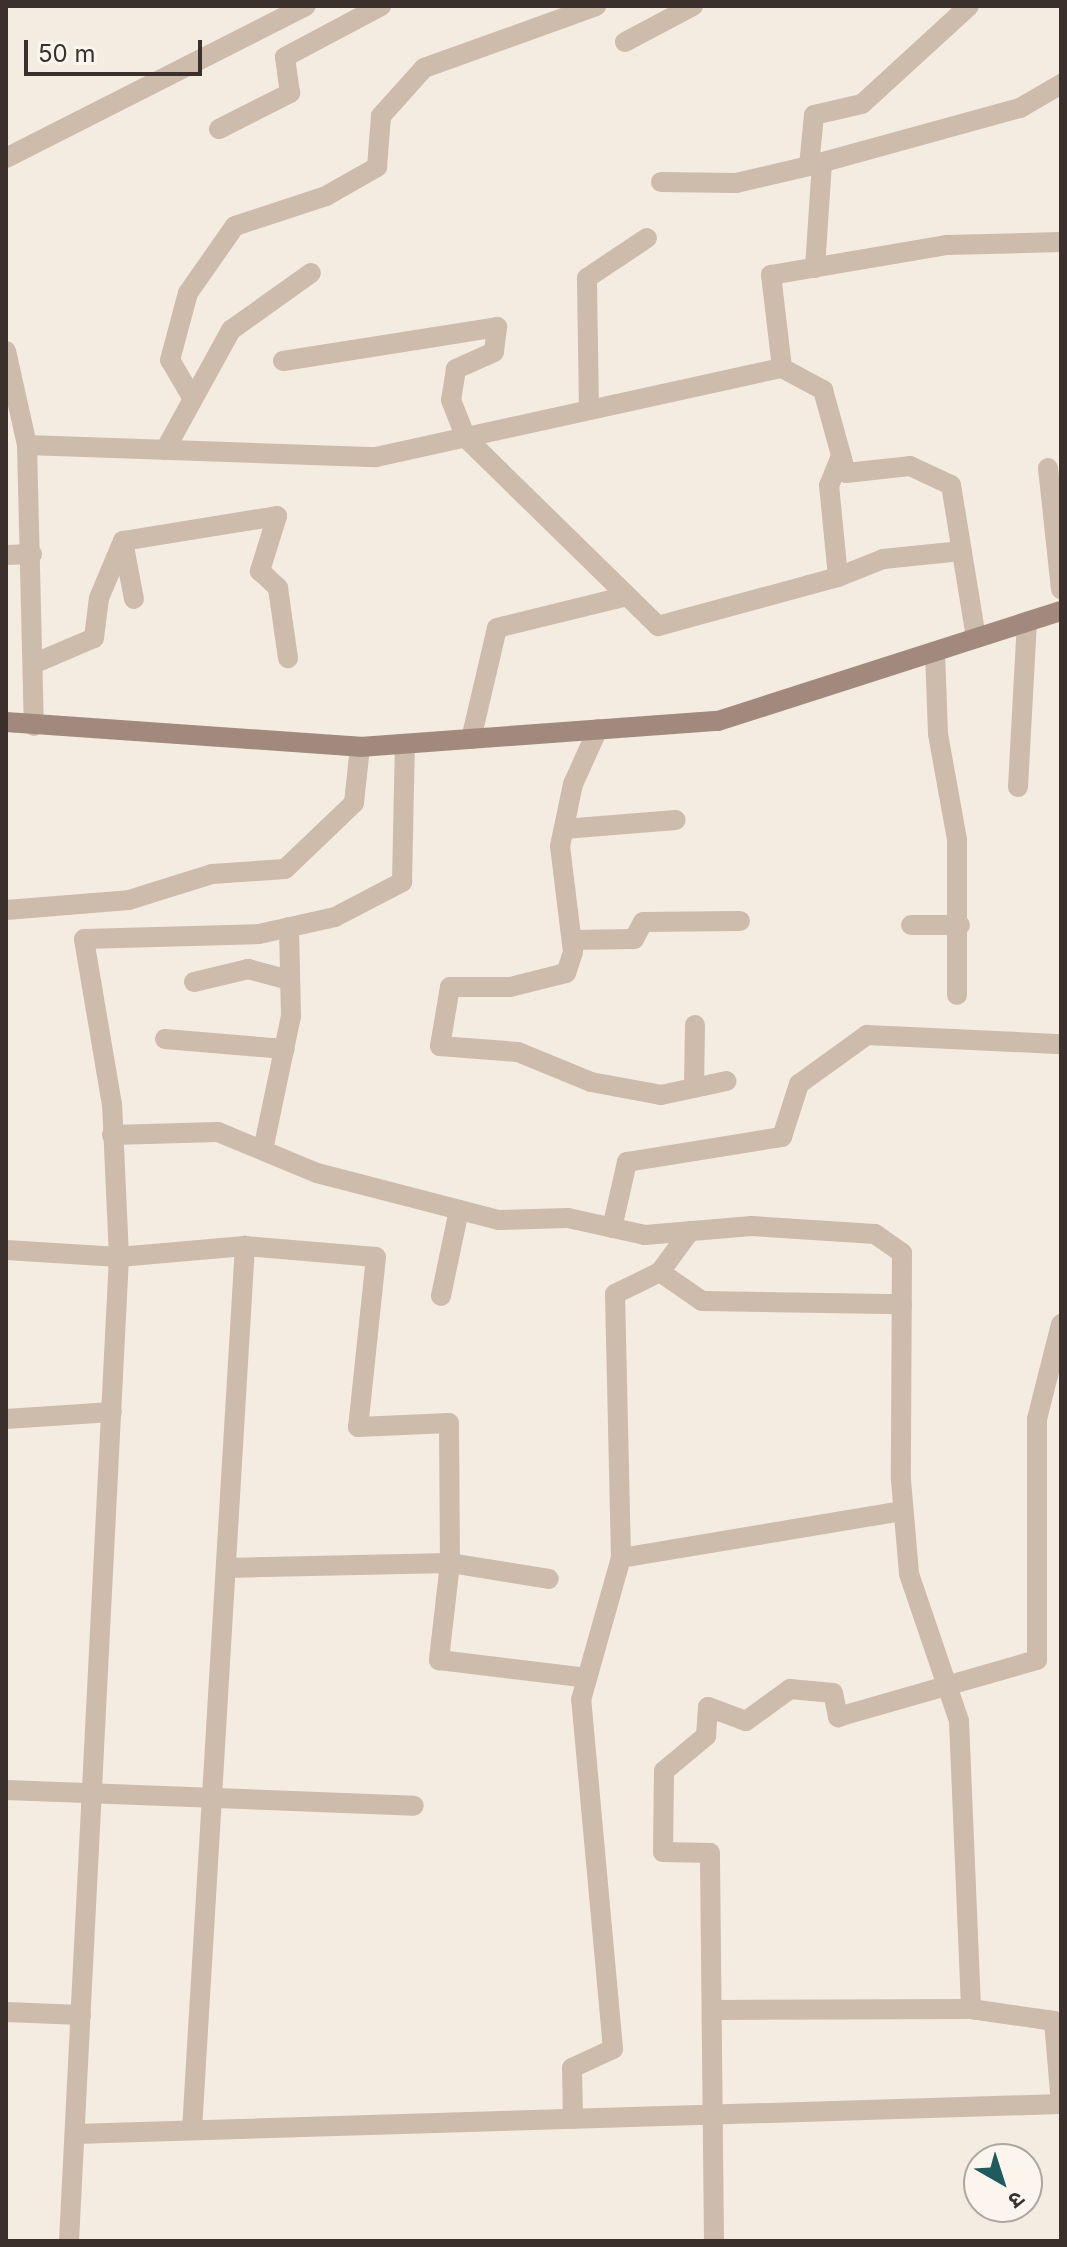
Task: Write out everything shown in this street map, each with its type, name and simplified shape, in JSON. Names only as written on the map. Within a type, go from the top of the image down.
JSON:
[{"type":"street","points":[[6,158],[306,6]]},
{"type":"street","points":[[219,129],[290,93],[285,57],[381,6]]},
{"type":"street","points":[[193,399],[170,360],[188,293],[235,226],[326,196],[377,167],[381,116],[424,68],[596,6]]},
{"type":"street","points":[[815,268],[814,115],[862,104],[969,6]]},
{"type":"street","points":[[625,42],[682,8]]},
{"type":"street","points":[[661,182],[736,183],[815,165],[1020,108],[1061,84]]},
{"type":"street","points":[[589,410],[587,278],[647,238]]},
{"type":"street","points":[[782,368],[771,275],[947,245],[1061,242]]},
{"type":"street","points":[[165,450],[231,330],[311,273]]},
{"type":"street","points":[[283,361],[497,327],[494,352],[456,369],[451,400],[466,438],[658,626],[838,577],[883,559],[962,551]]},
{"type":"street","points":[[6,351],[27,445],[34,726]]},
{"type":"street","points":[[27,445],[376,457],[782,368],[823,390],[846,473],[910,466],[951,485],[976,638]]},
{"type":"street","points":[[838,577],[829,485],[841,456]]},
{"type":"street","points":[[1048,468],[1061,589]]},
{"type":"street","points":[[123,541],[277,516],[260,571],[278,588],[288,658]]},
{"type":"street","points":[[33,664],[94,638],[99,598],[123,541]]},
{"type":"street","points":[[123,541],[134,599]]},
{"type":"street","points":[[6,555],[32,554]]},
{"type":"street","points":[[471,739],[497,628],[627,596]]},
{"type":"street","points":[[6,722],[360,747],[718,721],[1061,611]]},
{"type":"street","points":[[1018,787],[1027,622]]},
{"type":"street","points":[[935,652],[960,925],[957,995]]},
{"type":"street","points":[[598,729],[573,784],[564,829],[572,940],[566,973],[510,987],[450,987],[440,1046],[518,1052],[591,1082],[661,1095],[727,1081]]},
{"type":"street","points":[[69,2241],[119,1257],[112,1135],[84,939],[289,927],[335,917],[402,882],[405,744]]},
{"type":"street","points":[[6,910],[129,900],[212,874],[285,869],[354,803],[360,747]]},
{"type":"street","points":[[564,829],[676,820]]},
{"type":"street","points":[[572,940],[634,939],[643,922],[740,921]]},
{"type":"street","points":[[911,925],[960,925]]},
{"type":"street","points":[[263,1150],[285,1049],[289,927]]},
{"type":"street","points":[[194,982],[248,969],[289,980]]},
{"type":"street","points":[[694,1088],[695,1025]]},
{"type":"street","points":[[612,1228],[627,1162],[782,1137],[799,1084],[867,1035],[1061,1044]]},
{"type":"street","points":[[165,1039],[285,1049]]},
{"type":"street","points":[[112,1135],[218,1132],[317,1173],[459,1210],[612,1228],[645,1235],[752,1226],[875,1234],[902,1253],[903,1511],[909,1574],[959,1721],[971,2009]]},
{"type":"street","points":[[441,1296],[459,1210]]},
{"type":"street","points":[[573,2119],[572,2068],[613,2049],[581,1700],[621,1558],[615,1294],[660,1272],[690,1231]]},
{"type":"street","points":[[192,2130],[245,1246]]},
{"type":"street","points":[[6,1250],[119,1257],[245,1246],[376,1257],[358,1427],[449,1423],[450,1563],[439,1660],[587,1678]]},
{"type":"street","points":[[660,1272],[702,1301],[902,1304]]},
{"type":"street","points":[[714,2241],[716,2115],[710,1853],[663,1852],[664,1771],[706,1736],[708,1707],[746,1721],[790,1689],[833,1693],[838,1717],[1037,1660],[1037,1419],[1061,1324]]},
{"type":"street","points":[[6,1419],[112,1412]]},
{"type":"street","points":[[621,1558],[903,1511]]},
{"type":"street","points":[[226,1568],[450,1563],[549,1579]]},
{"type":"street","points":[[6,1790],[414,1806]]},
{"type":"street","points":[[75,2134],[1061,2104],[1054,2021],[971,2009],[714,2010]]},
{"type":"street","points":[[6,2012],[81,2015]]}]
